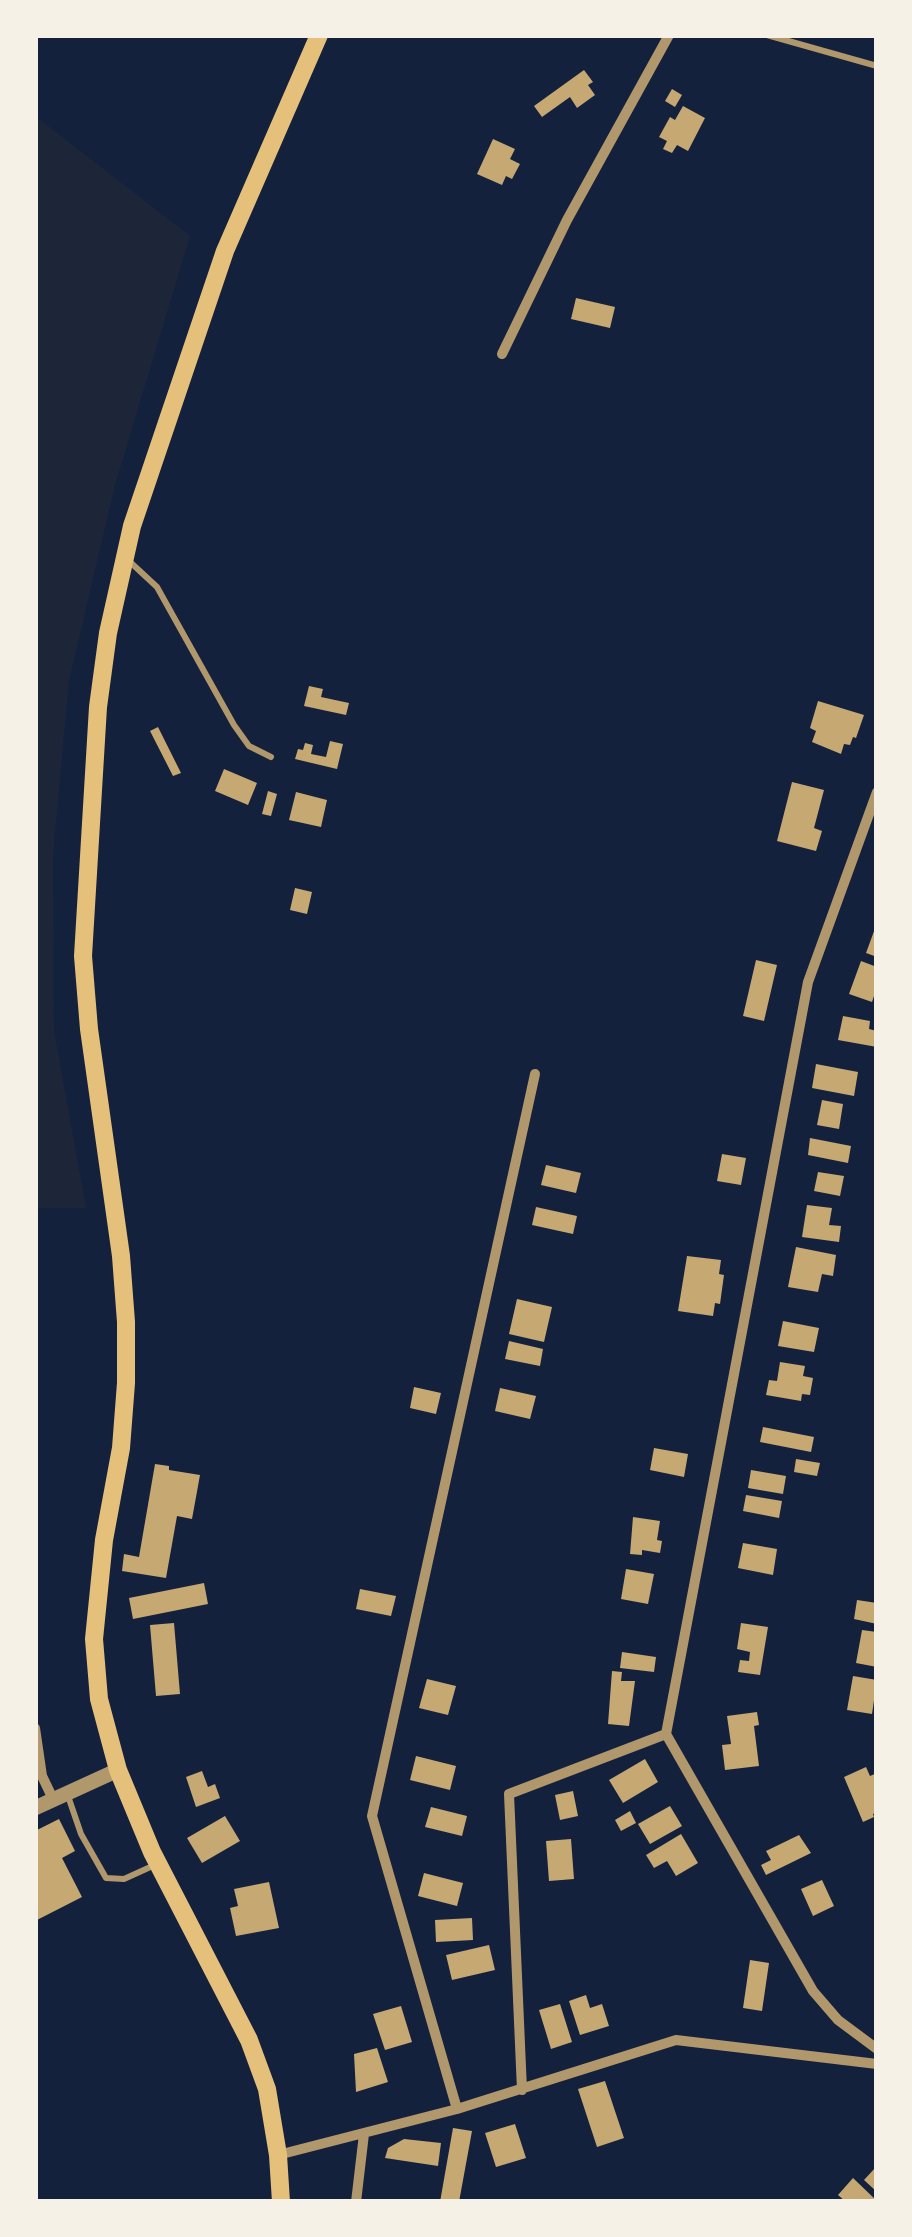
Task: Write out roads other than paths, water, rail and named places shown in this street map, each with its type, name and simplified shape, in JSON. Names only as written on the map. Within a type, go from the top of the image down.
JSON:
[{"type":"main road","points":[[281,2202],[278,2155],[266,2090],[249,2040],[158,1863],[118,1770],[102,1716],[94,1639],[104,1540],[121,1448],[126,1322],[88,1029],[84,956],[98,707],[108,633],[132,526],[226,251],[320,35]]},
{"type":"street","points":[[502,354],[568,220],[669,35]]},
{"type":"street","points":[[877,792],[808,982],[666,1734],[813,1991],[838,2020],[877,2049]]},
{"type":"street","points":[[457,2108],[372,1816],[535,1074]]},
{"type":"street","points":[[35,1728],[42,1776],[60,1796]]},
{"type":"street","points":[[522,2090],[509,1794],[666,1734]]},
{"type":"street","points":[[35,1808],[118,1770]]},
{"type":"street","points":[[278,2155],[522,2090],[676,2040],[877,2064]]},
{"type":"street","points":[[356,2202],[364,2134]]},
{"type":"lane","points":[[767,35],[877,66]]},
{"type":"lane","points":[[125,557],[157,587],[241,736],[249,746],[271,756]]},
{"type":"lane","points":[[60,1796],[106,1878],[124,1879],[158,1863]]}]
